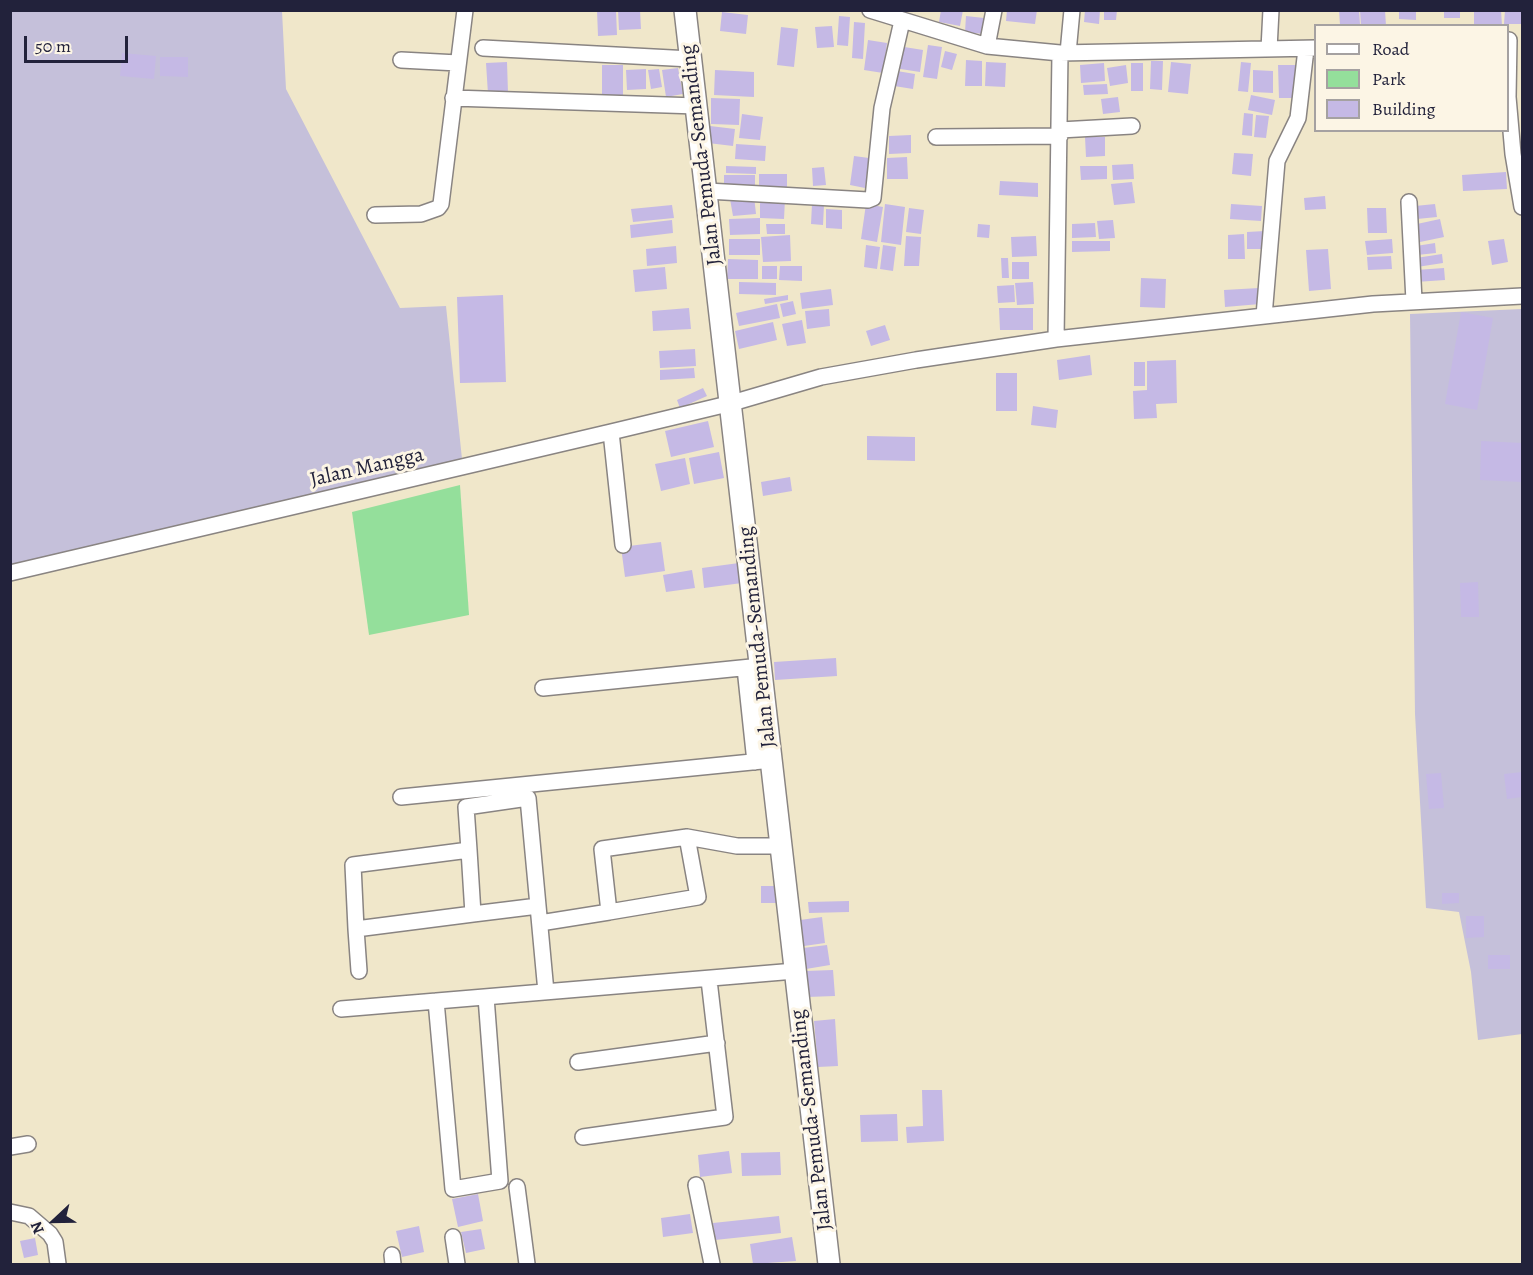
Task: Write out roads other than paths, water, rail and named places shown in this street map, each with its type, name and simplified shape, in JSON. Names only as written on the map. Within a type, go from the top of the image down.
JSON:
[{"type":"main road","name":"Jalan Pemuda-Semanding","points":[[685,10],[732,403],[753,667],[763,761],[781,846],[829,1264]]},
{"type":"street","points":[[375,215],[421,214],[440,206],[465,10]]},
{"type":"street","points":[[870,10],[987,46],[1064,53],[1311,49],[1298,118],[1277,161],[1264,316]]},
{"type":"street","points":[[987,46],[994,10]]},
{"type":"street","points":[[1056,339],[1060,133],[1064,53],[1072,10]]},
{"type":"street","points":[[1263,10],[1271,11],[1269,49]]},
{"type":"street","points":[[707,191],[868,200],[873,198],[882,108],[902,21]]},
{"type":"street","points":[[1509,86],[1513,40]]},
{"type":"street","points":[[483,48],[691,59]]},
{"type":"street","points":[[401,60],[458,63]]},
{"type":"street","points":[[453,98],[697,106]]},
{"type":"street","points":[[1509,105],[1522,207]]},
{"type":"street","points":[[936,136],[1060,133],[1132,126]]},
{"type":"street","points":[[1409,202],[1414,301]]},
{"type":"street","name":"Jalan Mangga","points":[[10,573],[732,403],[821,377],[1056,339],[1414,301],[1522,296]]},
{"type":"street","points":[[611,432],[623,545]]},
{"type":"street","points":[[543,688],[753,667]]},
{"type":"street","points":[[401,797],[763,761]]},
{"type":"street","points":[[473,914],[466,807],[528,798],[546,992]]},
{"type":"street","points":[[609,912],[602,849],[687,837],[737,846],[781,846]]},
{"type":"street","points":[[540,923],[698,897],[687,837]]},
{"type":"street","points":[[359,971],[353,865],[469,850]]},
{"type":"street","points":[[356,929],[538,906]]},
{"type":"street","points":[[342,1009],[795,971]]},
{"type":"street","points":[[584,1137],[725,1117],[709,980]]},
{"type":"street","points":[[436,1001],[453,1189],[500,1181],[486,997]]},
{"type":"street","points":[[578,1062],[717,1043]]},
{"type":"street","points":[[10,1147],[28,1144]]},
{"type":"street","points":[[696,1185],[712,1264]]},
{"type":"street","points":[[517,1187],[527,1264]]},
{"type":"street","points":[[10,1212],[29,1216],[50,1233],[55,1242],[58,1264]]},
{"type":"street","points":[[453,1237],[457,1264]]}]
